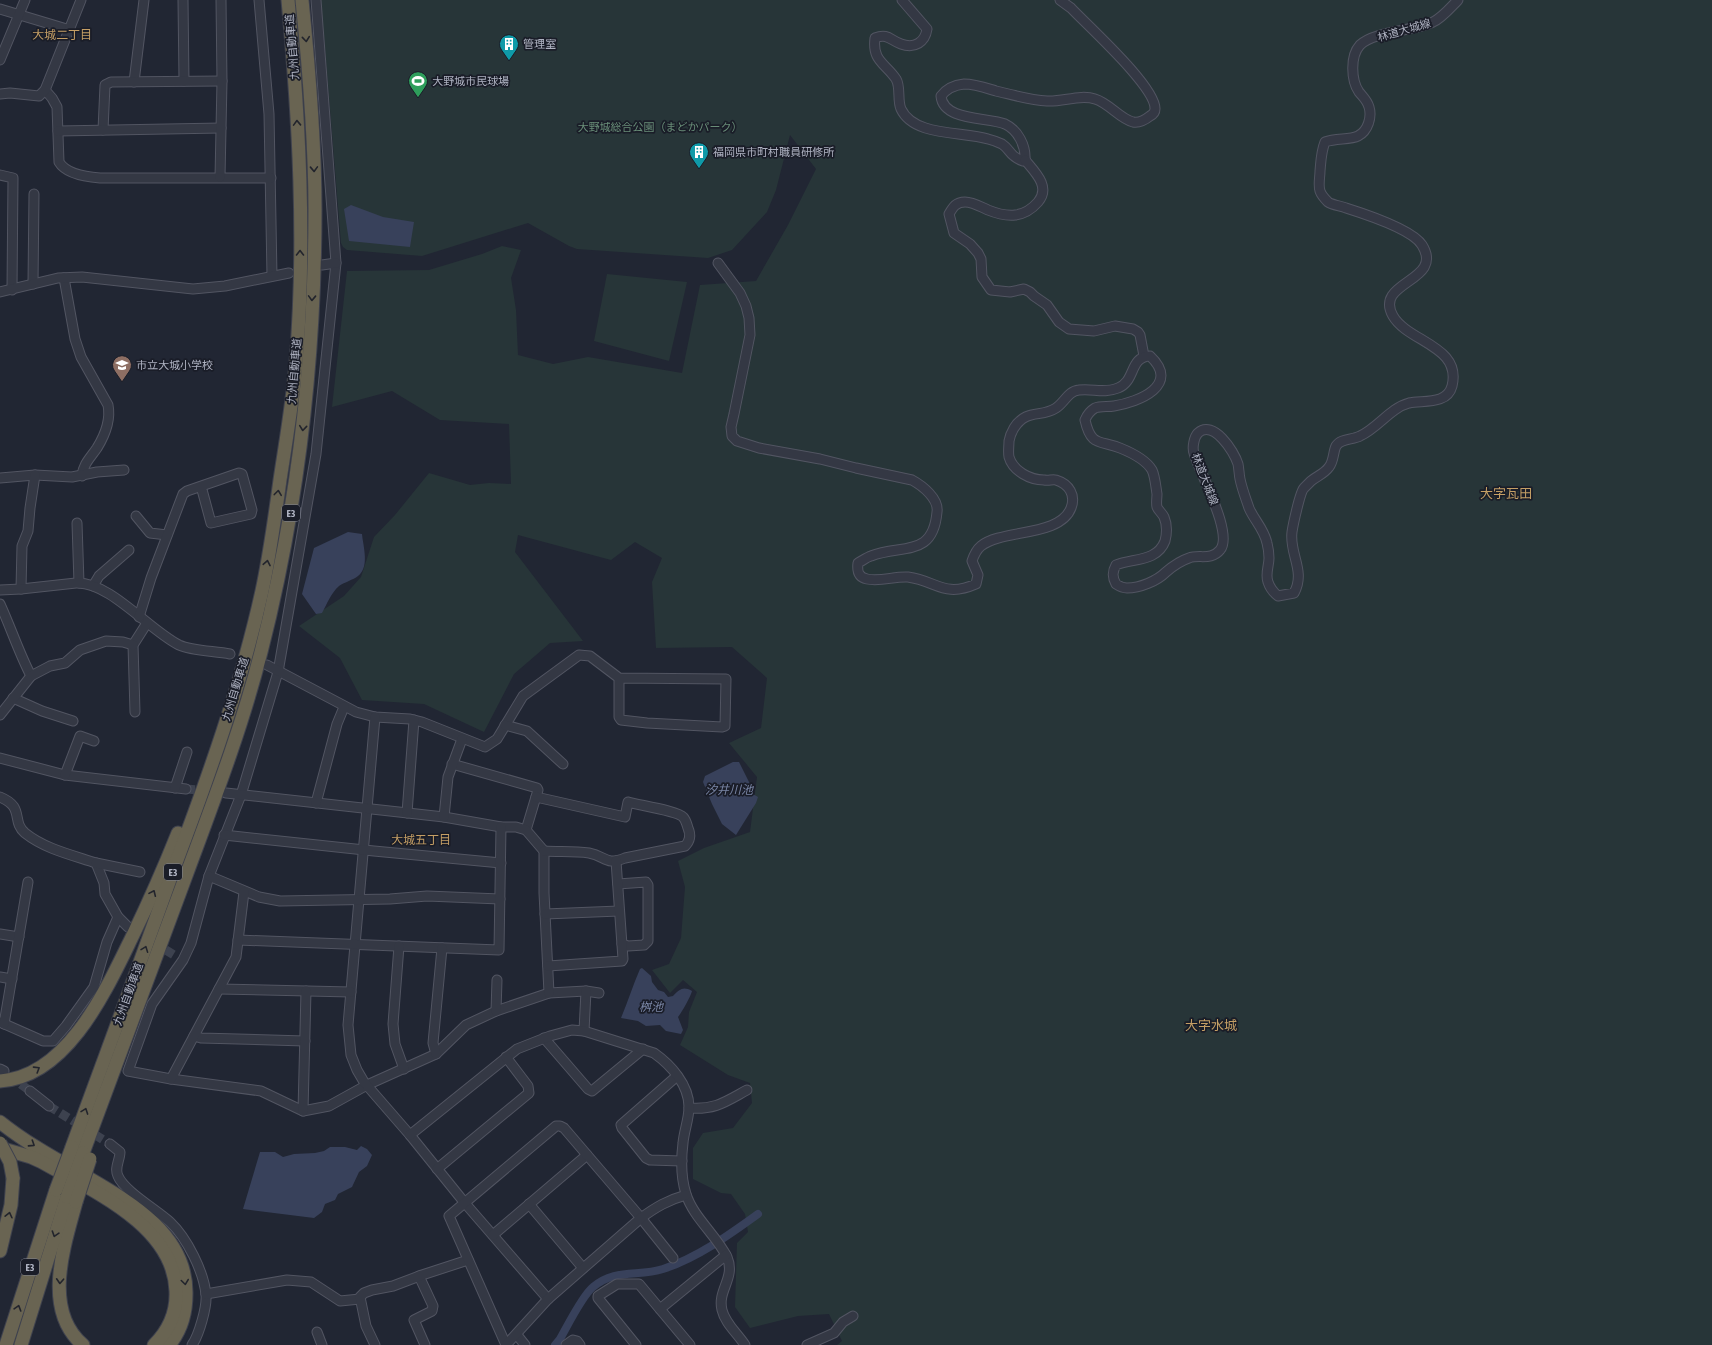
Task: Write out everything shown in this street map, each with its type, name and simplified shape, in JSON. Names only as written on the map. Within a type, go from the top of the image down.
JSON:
[{"type":"highway","name":"九州自動車道","points":[[21,1345],[72,1199],[82,1152],[212,765],[246,651],[261,594],[274,532],[296,361],[300,285],[297,101],[288,0]]},
{"type":"highway","name":"九州自動車道","points":[[6,1345],[56,1190],[82,1152],[139,1004],[220,785],[246,706],[274,598],[297,475],[308,384],[315,208],[313,136],[302,0]]},
{"type":"highway","points":[[1,1074],[17,1078],[43,1066],[61,1050],[80,1029],[110,980],[166,863],[206,764],[227,705],[249,626],[261,594]]},
{"type":"highway","points":[[0,1122],[40,1150],[126,1201],[149,1218],[165,1236],[175,1250],[182,1265],[186,1288],[185,1312],[182,1324],[178,1334],[169,1345]]},
{"type":"highway","points":[[0,1144],[10,1162],[13,1178],[11,1204],[0,1251]]},
{"type":"highway","points":[[0,1148],[31,1157],[42,1162],[109,1200],[135,1219],[156,1239],[170,1262],[174,1274],[177,1298],[175,1309],[167,1330],[154,1345]]},
{"type":"highway","points":[[72,1199],[63,1252],[59,1289],[62,1311],[65,1320],[75,1337],[83,1345]]},
{"type":"street","points":[[0,60],[25,0]]},
{"type":"street","points":[[0,94],[10,93],[39,96],[44,90],[70,30],[81,0]]},
{"type":"street","points":[[134,82],[144,0]]},
{"type":"street","points":[[183,0],[184,81]]},
{"type":"street","points":[[220,177],[222,81],[221,0]]},
{"type":"street","points":[[259,0],[269,106],[272,276]]},
{"type":"street","points":[[316,0],[336,263],[316,454],[278,672],[241,795],[209,876],[191,944],[152,1004],[128,1071],[172,1079],[261,1091],[303,1111],[329,1106],[367,1086],[436,1054],[466,1025],[496,1011],[548,993],[586,991],[600,993]]},
{"type":"street","points":[[902,0],[927,29],[926,37],[920,43],[912,46],[901,44],[893,38],[882,35],[875,38],[874,45],[880,64],[889,70],[897,81],[901,109],[913,122],[935,131],[987,138],[1002,144],[1014,158],[1023,161],[1025,160]]},
{"type":"street","points":[[718,263],[740,294],[746,306],[750,335],[731,427],[732,436],[737,441],[759,448],[820,459],[912,480],[920,484],[930,494],[938,509],[936,524],[930,536],[918,547],[871,556],[858,563],[857,571],[860,576],[868,580],[907,577],[940,588],[963,590],[976,584],[978,575],[972,562],[976,552],[982,545],[1050,525],[1061,520],[1071,508],[1071,489],[1063,483],[1054,480],[1032,478],[1021,473],[1014,466],[1008,456],[1010,435],[1019,421],[1027,416],[1050,411],[1058,407],[1072,392],[1080,389],[1109,391],[1120,388],[1126,383],[1132,374],[1136,361],[1144,356],[1140,335],[1133,329],[1115,326],[1094,331],[1069,329],[1059,322],[1047,305],[1024,289],[1010,292],[991,290],[982,277],[981,259],[978,253],[970,244],[954,232],[949,214],[953,207],[958,203],[966,202],[991,211],[1010,216],[1019,216],[1030,211],[1040,200],[1044,192],[1042,182],[1025,160],[1026,151],[1015,132],[1005,124],[956,113],[947,109],[942,102],[941,96],[946,89],[955,85],[965,84],[1016,96],[1047,101],[1082,97],[1092,98],[1108,105],[1133,122],[1140,122],[1147,119],[1154,113],[1155,109],[1152,97],[1130,69],[1071,8],[1060,0]]},
{"type":"street","name":"林道大城線","points":[[1144,356],[1150,356],[1161,370],[1162,377],[1158,387],[1140,398],[1114,406],[1096,408],[1089,413],[1085,420],[1087,430],[1093,438],[1102,444],[1119,447],[1143,461],[1152,471],[1157,495],[1157,506],[1164,517],[1167,534],[1162,547],[1152,556],[1116,565],[1113,570],[1112,578],[1116,584],[1126,588],[1141,585],[1160,578],[1174,565],[1190,557],[1204,558],[1215,555],[1221,550],[1224,540],[1220,519],[1213,497],[1193,452],[1194,442],[1198,434],[1204,430],[1209,430],[1219,434],[1232,451],[1238,464],[1240,480],[1250,510],[1261,527],[1267,542],[1269,557],[1267,580],[1272,590],[1278,596],[1294,593],[1298,585],[1299,570],[1292,540],[1292,531],[1303,489],[1312,480],[1324,474],[1330,466],[1337,445],[1343,440],[1360,437],[1400,406],[1409,403],[1437,400],[1448,394],[1452,386],[1452,373],[1449,362],[1441,352],[1399,325],[1392,315],[1389,306],[1390,297],[1394,291],[1422,271],[1426,262],[1422,244],[1413,235],[1374,218],[1328,202],[1320,192],[1319,183],[1321,152],[1325,142],[1332,139],[1357,136],[1365,131],[1370,120],[1369,107],[1365,98],[1358,91],[1354,78],[1353,61],[1360,45],[1384,34],[1433,22],[1458,0]]},
{"type":"street","points":[[0,9],[70,30]]},
{"type":"street","points":[[104,130],[105,85],[111,82],[222,81]]},
{"type":"street","points":[[44,90],[52,98],[57,107],[59,162],[62,167],[86,176],[100,178],[271,178]]},
{"type":"street","points":[[58,131],[221,128]]},
{"type":"street","points":[[0,174],[13,178],[12,290]]},
{"type":"street","points":[[33,284],[34,194]]},
{"type":"street","points":[[322,265],[336,263]]},
{"type":"street","points":[[0,292],[64,278],[82,277],[193,289],[225,286],[289,273]]},
{"type":"street","points":[[64,278],[75,339],[81,357],[108,405],[109,412],[106,428],[97,447],[84,465],[82,476]]},
{"type":"street","points":[[0,478],[82,476],[97,472],[124,470]]},
{"type":"street","points":[[139,617],[148,585],[182,494],[201,486],[242,474],[252,510],[251,514],[211,524],[201,486]]},
{"type":"street","points":[[21,589],[22,546],[28,531],[35,476]]},
{"type":"street","points":[[136,516],[150,533],[167,535]]},
{"type":"street","points":[[77,523],[79,583]]},
{"type":"street","points":[[92,586],[99,576],[128,550]]},
{"type":"street","points":[[0,590],[79,583],[92,586],[109,594],[168,639],[181,646],[230,654]]},
{"type":"street","points":[[0,604],[18,644],[19,652],[31,676]]},
{"type":"street","points":[[135,712],[133,645],[147,623]]},
{"type":"street","points":[[0,716],[12,698],[31,676],[50,666],[65,662],[80,650],[106,641],[123,642],[133,645]]},
{"type":"street","points":[[267,665],[356,712],[375,717],[414,720],[485,747],[497,739],[523,696],[579,655],[590,656],[619,678],[726,679],[725,726],[647,723],[621,720],[619,717],[619,678]]},
{"type":"street","points":[[12,698],[42,712],[73,721]]},
{"type":"street","points":[[316,803],[337,724],[344,706]]},
{"type":"street","points":[[375,717],[348,1025],[351,1056],[357,1070],[367,1086],[548,1299]]},
{"type":"street","points":[[407,813],[414,720]]},
{"type":"street","points":[[505,725],[527,731],[563,764]]},
{"type":"street","points":[[65,775],[80,736],[94,741]]},
{"type":"street","points":[[444,818],[448,777],[462,738]]},
{"type":"street","points":[[175,788],[187,752]]},
{"type":"street","points":[[0,758],[65,775],[186,789]]},
{"type":"street","points":[[452,764],[537,788],[538,790],[526,830]]},
{"type":"street","points":[[226,793],[407,813],[501,827],[516,827],[526,830],[544,851],[548,993]]},
{"type":"street","points":[[0,797],[7,800],[15,807],[18,821],[24,832],[50,847],[96,863],[140,872]]},
{"type":"street","points":[[536,797],[624,817],[628,802],[682,815],[690,832],[689,839],[685,846],[616,861],[604,860],[590,854],[544,851]]},
{"type":"street","points":[[238,940],[499,950],[501,827]]},
{"type":"street","points":[[224,835],[501,863]]},
{"type":"street","points":[[548,966],[622,961],[616,861]]},
{"type":"street","points":[[96,863],[104,883],[105,894],[118,917],[128,927]]},
{"type":"street","points":[[209,876],[244,892],[259,897],[280,901],[359,900],[426,896],[500,899]]},
{"type":"street","points":[[28,882],[12,979],[2,1023],[43,1041],[53,1041],[66,1026],[94,987],[107,942],[118,917]]},
{"type":"street","points":[[618,884],[646,882],[648,885],[648,941],[644,945],[628,946],[622,944]]},
{"type":"street","points":[[172,1079],[236,957],[244,892]]},
{"type":"street","points":[[545,914],[619,911]]},
{"type":"street","points":[[0,934],[19,938]]},
{"type":"street","points":[[399,946],[393,1024],[395,1044],[404,1069]]},
{"type":"street","points":[[436,1054],[433,1043],[442,948]]},
{"type":"street","points":[[174,955],[182,960]]},
{"type":"street","points":[[0,977],[12,979]]},
{"type":"street","points":[[496,1011],[497,980]]},
{"type":"street","points":[[219,989],[351,992]]},
{"type":"street","points":[[303,1111],[306,991]]},
{"type":"street","points":[[584,1031],[586,991]]},
{"type":"street","points":[[410,1135],[506,1057],[518,1049],[564,1031],[584,1031],[643,1049],[662,1058],[685,1087],[689,1108],[683,1143],[682,1161],[682,1175],[686,1195],[705,1227],[726,1255],[730,1269],[729,1279],[721,1299],[722,1309],[726,1320],[745,1345]]},
{"type":"street","points":[[194,1036],[201,1038],[305,1041]]},
{"type":"street","points":[[544,1038],[588,1089],[592,1091],[643,1049]]},
{"type":"street","points":[[437,1169],[529,1093],[528,1086],[506,1057]]},
{"type":"street","points":[[677,1076],[621,1125],[646,1158],[650,1160],[682,1161]]},
{"type":"street","points":[[689,1108],[704,1109],[715,1107],[747,1090]]},
{"type":"street","points":[[30,1091],[49,1106]]},
{"type":"street","points":[[673,1258],[642,1218],[564,1128],[560,1126],[556,1126],[449,1216],[506,1345],[517,1335],[548,1299],[642,1218],[657,1206],[672,1199],[686,1195]]},
{"type":"street","points":[[110,1144],[120,1152],[117,1174],[121,1180],[170,1222],[186,1242],[198,1267],[206,1294],[202,1317],[192,1345]]},
{"type":"street","points":[[493,1235],[587,1155]]},
{"type":"street","points":[[528,1204],[583,1268]]},
{"type":"street","points":[[660,1309],[726,1255]]},
{"type":"street","points":[[375,1345],[366,1326],[360,1299],[364,1293],[372,1290],[387,1288],[468,1260]]},
{"type":"street","points":[[419,1276],[433,1306],[432,1311],[414,1320],[425,1345]]},
{"type":"street","points":[[206,1294],[287,1280],[310,1282],[340,1301],[360,1299]]},
{"type":"street","points":[[636,1345],[600,1303],[598,1298],[598,1296],[617,1284],[639,1284],[690,1345]]},
{"type":"street","points":[[807,1345],[834,1333],[843,1322],[853,1316]]},
{"type":"street","points":[[317,1332],[322,1345]]},
{"type":"street","points":[[517,1335],[525,1345]]},
{"type":"street","points":[[566,1345],[573,1340],[577,1341],[580,1345]]},
{"type":"green space","name":"大野城総合公園（まどかパーク）","points":[[321,0],[1712,0],[1712,1345],[837,1345],[842,1341],[829,1314],[798,1316],[750,1328],[735,1307],[737,1243],[748,1232],[745,1214],[731,1194],[721,1193],[693,1179],[693,1148],[703,1133],[733,1128],[752,1103],[750,1083],[728,1075],[680,1045],[688,1027],[689,1012],[697,992],[683,980],[670,993],[652,970],[669,964],[681,938],[685,887],[678,861],[704,848],[750,832],[757,777],[729,743],[761,728],[767,678],[732,647],[656,648],[652,582],[662,558],[635,542],[611,560],[518,535],[515,552],[583,641],[550,643],[514,674],[484,732],[424,704],[362,700],[340,658],[299,626],[344,596],[361,577],[374,537],[395,515],[429,473],[470,485],[489,483],[511,484],[509,424],[440,420],[392,391],[332,407],[347,271],[429,270],[482,254],[502,246],[521,250],[511,278],[516,310],[518,355],[553,364],[588,357],[682,373],[700,285],[756,281],[788,225],[816,169],[790,135],[776,190],[767,212],[732,250],[708,258],[577,249],[528,223],[422,256],[347,250],[341,243]]},
{"type":"green space","points":[[607,274],[687,282],[669,361],[594,341]]},
{"type":"water","points":[[351,205],[383,217],[414,222],[410,247],[349,241],[344,209]]},
{"type":"water","points":[[348,532],[362,534],[365,556],[364,567],[358,576],[339,586],[331,595],[322,613],[316,614],[302,594],[314,548]]},
{"type":"water","name":"汐井川池","points":[[733,762],[739,762],[752,788],[751,793],[758,797],[756,803],[736,835],[722,824],[703,782],[705,776]]},
{"type":"water","name":"桝池","points":[[642,968],[651,976],[652,982],[658,990],[664,992],[668,997],[673,996],[682,989],[692,991],[678,1017],[683,1030],[681,1034],[666,1031],[660,1025],[646,1026],[638,1021],[621,1018],[637,975]]},
{"type":"water","points":[[361,1146],[367,1149],[372,1155],[367,1166],[359,1172],[352,1187],[338,1194],[335,1200],[325,1204],[322,1212],[314,1218],[243,1209],[260,1152],[275,1152],[283,1157],[294,1154],[315,1153],[324,1151],[330,1147],[345,1147],[357,1150]]},
{"type":"waterway","points":[[555,1345],[584,1297],[601,1281],[618,1275],[663,1269],[688,1259],[736,1230],[758,1214]]},
{"type":"tunnel","points":[[186,789],[207,791]]},
{"type":"tunnel","points":[[131,929],[174,955]]},
{"type":"tunnel","points":[[10,1076],[30,1091]]},
{"type":"tunnel","points":[[49,1106],[110,1144]]},
{"type":"place","name":"管理室","points":[[509,61]]},
{"type":"place","name":"大野城市民球場","points":[[418,98]]},
{"type":"place","name":"福岡県市町村職員研修所","points":[[699,169]]},
{"type":"place","name":"市立大城小学校","points":[[122,382]]},
{"type":"district","name":"大城二丁目","points":[[62,35]]},
{"type":"district","name":"大字瓦田","points":[[1506,493]]},
{"type":"district","name":"大城五丁目","points":[[421,840]]},
{"type":"district","name":"大字水城","points":[[1211,1025]]}]
